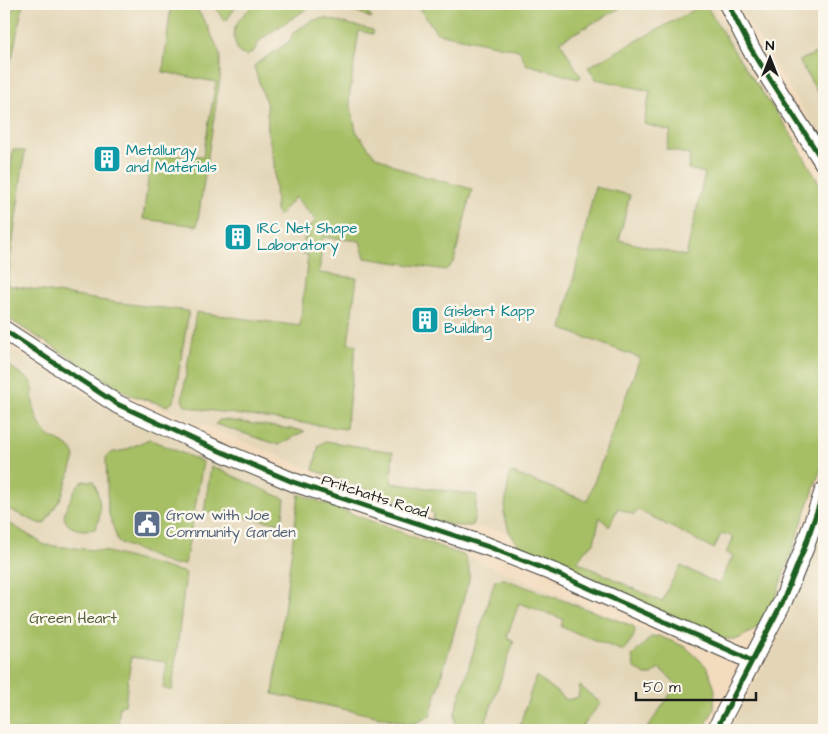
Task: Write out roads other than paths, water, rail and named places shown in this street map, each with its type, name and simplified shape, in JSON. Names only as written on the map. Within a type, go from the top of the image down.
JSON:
[{"type":"street","points":[[728,4],[751,49],[824,163]]},
{"type":"street","name":"Pritchatts Road","points":[[4,330],[117,404],[208,446],[292,482],[489,546],[701,637],[752,661]]},
{"type":"street","points":[[716,730],[783,601],[804,550],[824,491]]},
{"type":"place","name":"Metallurgy and Materials","points":[[107,159]]},
{"type":"place","name":"IRC Net Shape Laboratory","points":[[238,237]]},
{"type":"place","name":"Gisbert Kapp Building","points":[[425,320]]},
{"type":"place","name":"Grow with Joe Community Garden","points":[[147,524]]},
{"type":"park label","name":"Green Heart","points":[[73,618]]}]
